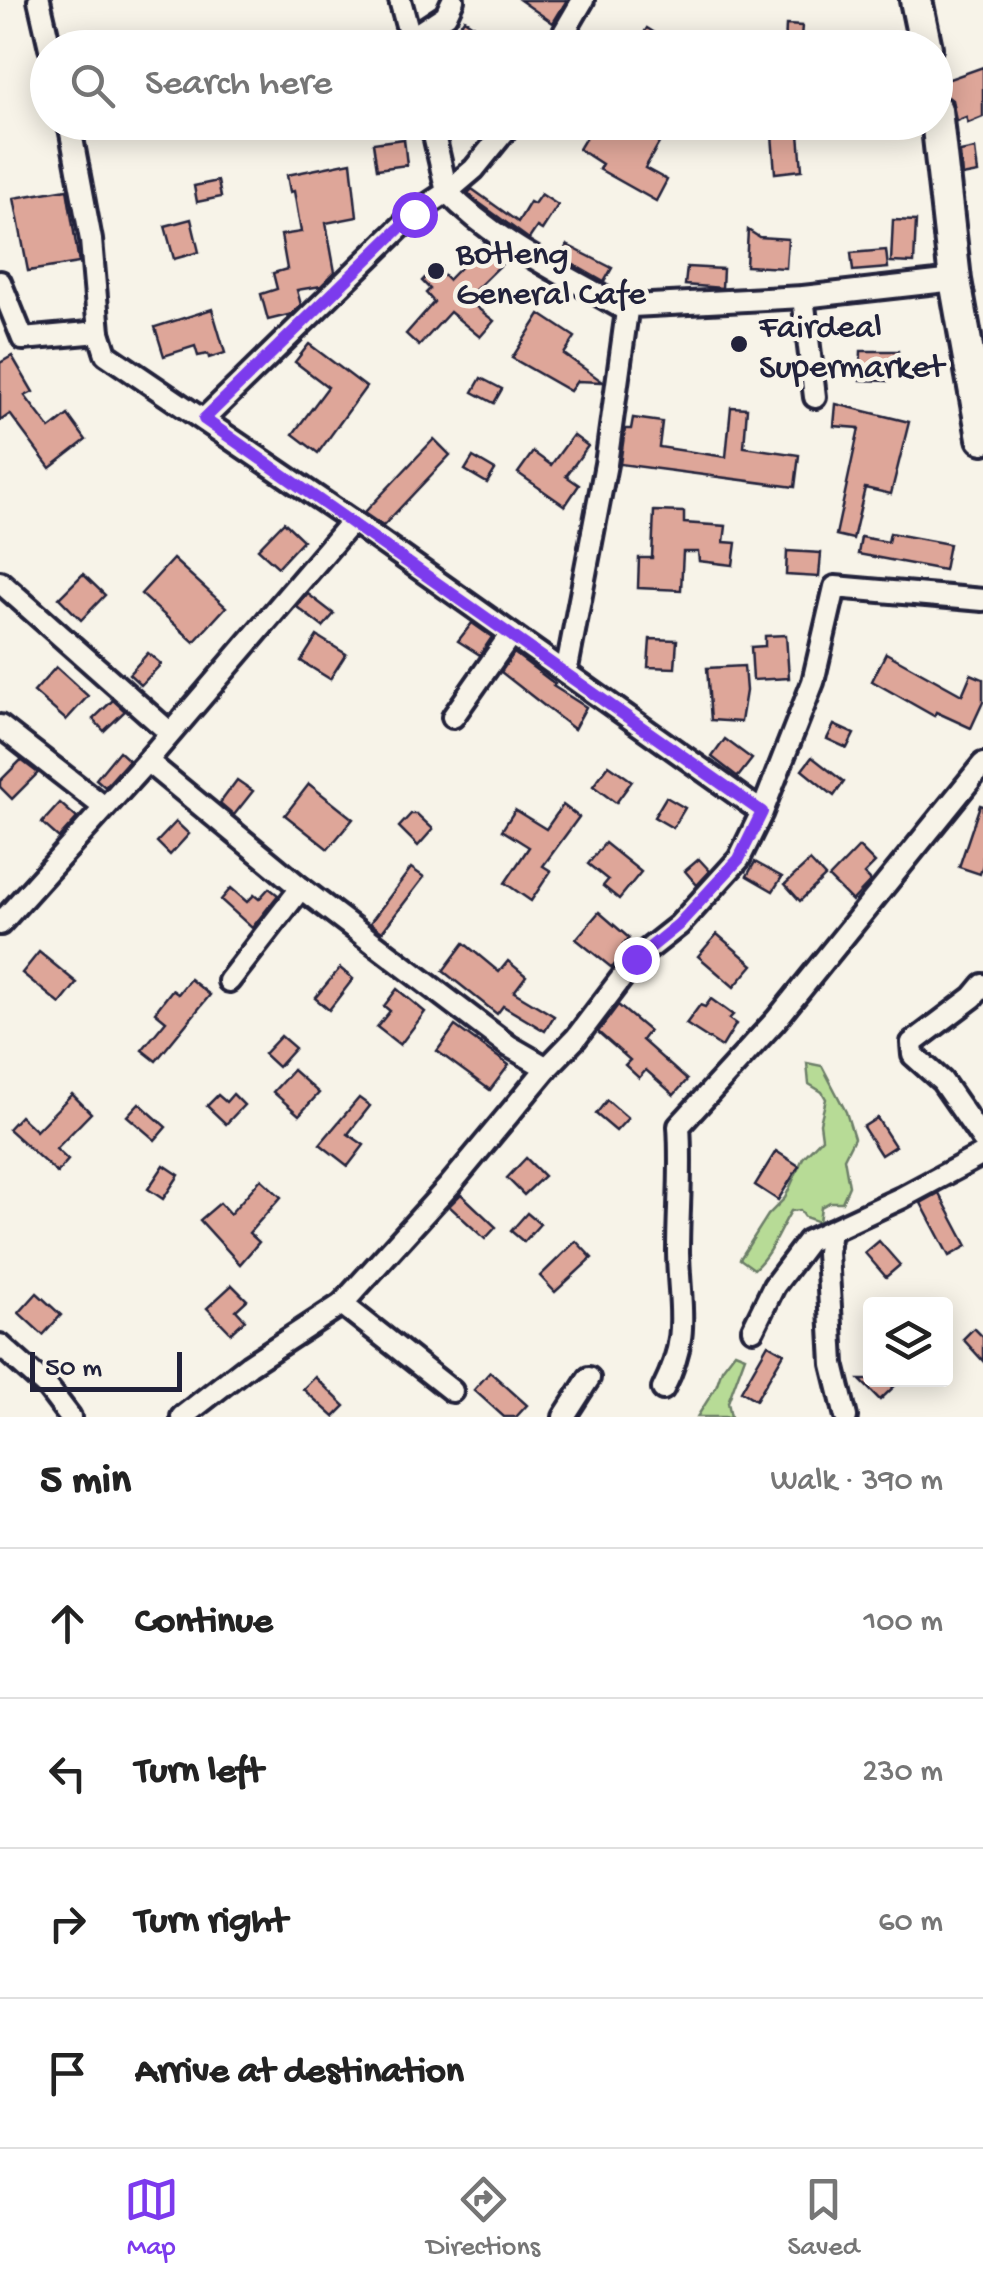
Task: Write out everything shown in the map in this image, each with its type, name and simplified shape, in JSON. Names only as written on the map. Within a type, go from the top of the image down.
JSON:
[{"type":"main road","points":[[916,0],[922,30]]},
{"type":"main road","points":[[939,140],[954,280],[983,438]]},
{"type":"street","points":[[39,0],[46,30]]},
{"type":"street","points":[[400,0],[408,30]]},
{"type":"street","points":[[428,30],[446,15],[453,0]]},
{"type":"street","points":[[566,30],[583,0]]},
{"type":"street","points":[[72,140],[92,240],[99,332],[106,354],[352,521],[762,812]]},
{"type":"street","points":[[435,140],[447,192],[466,212],[627,311]]},
{"type":"street","points":[[204,419],[414,214],[474,170],[498,140]]},
{"type":"street","points":[[566,672],[606,464],[627,311],[632,306],[804,297],[954,280]]},
{"type":"street","points":[[0,282],[23,338],[99,332]]},
{"type":"street","points":[[804,297],[815,397]]},
{"type":"street","points":[[0,924],[147,761],[352,521]]},
{"type":"street","points":[[0,582],[169,732]]},
{"type":"street","points":[[182,1417],[249,1365],[342,1304],[576,1038],[636,959],[678,925],[739,859],[762,812],[813,682],[836,587],[983,600]]},
{"type":"street","points":[[452,717],[511,634]]},
{"type":"street","points":[[0,726],[104,807]]},
{"type":"street","points":[[147,761],[301,888],[509,1046],[547,1068]]},
{"type":"street","points":[[664,1390],[678,1362],[683,1334],[678,1254],[679,1126],[776,1020],[983,764]]},
{"type":"street","points":[[229,981],[301,888]]},
{"type":"street","points":[[983,985],[973,997],[912,1042],[913,1054],[942,1080],[983,1140]]},
{"type":"street","points":[[753,1329],[774,1286],[808,1242],[983,1154]]},
{"type":"street","points":[[830,1232],[827,1252],[834,1364],[846,1417]]},
{"type":"street","points":[[342,1304],[452,1391]]},
{"type":"street","points":[[0,1345],[48,1388],[70,1417]]},
{"type":"street","points":[[564,1417],[589,1378]]},
{"type":"green space","points":[[807,1063],[822,1066],[846,1112],[854,1138],[844,1158],[849,1186],[842,1202],[821,1207],[819,1222],[805,1217],[800,1210],[791,1211],[754,1269],[740,1259],[768,1215],[785,1198],[803,1158],[822,1138],[820,1123],[826,1099],[809,1084]]},
{"type":"green space","points":[[735,1352],[745,1356],[728,1402],[731,1417],[697,1417],[722,1369]]},
{"type":"building","points":[[520,0],[567,0],[553,23]]},
{"type":"building","points":[[464,19],[480,30],[456,30]]},
{"type":"building","points":[[786,25],[802,26],[802,30],[786,30]]},
{"type":"building","points":[[983,67],[983,117],[968,123],[966,117],[956,121],[953,78]]},
{"type":"building","points":[[404,140],[407,165],[377,169],[373,143]]},
{"type":"building","points":[[584,140],[661,140],[645,168],[667,180],[656,201],[599,169],[602,164],[579,149]]},
{"type":"building","points":[[772,140],[800,140],[802,170],[775,173]]},
{"type":"building","points":[[975,149],[978,173],[962,176],[960,152]]},
{"type":"building","points":[[351,162],[357,217],[326,223],[335,272],[321,286],[297,290],[301,305],[292,314],[268,320],[261,294],[277,289],[273,273],[287,269],[281,235],[301,232],[287,175]]},
{"type":"building","points":[[218,181],[221,197],[197,202],[194,186]]},
{"type":"building","points":[[67,189],[79,263],[28,271],[14,198]]},
{"type":"building","points":[[472,189],[518,222],[530,202],[534,204],[541,194],[558,205],[542,230],[537,227],[529,239],[475,200],[468,193]]},
{"type":"building","points":[[191,219],[199,252],[174,259],[165,226]]},
{"type":"building","points":[[893,220],[916,221],[914,263],[891,262]]},
{"type":"building","points":[[748,230],[759,237],[788,239],[786,268],[746,266]]},
{"type":"building","points":[[485,242],[508,258],[466,299],[494,321],[480,337],[450,312],[419,346],[406,334],[434,302],[422,281],[435,267],[448,280]]},
{"type":"building","points":[[567,245],[612,268],[604,282],[560,257]]},
{"type":"building","points":[[886,250],[888,268],[853,271],[851,253]]},
{"type":"building","points":[[687,267],[723,269],[722,288],[685,285]]},
{"type":"building","points":[[212,309],[225,353],[209,358],[208,354],[198,356],[195,346],[164,356],[155,327]]},
{"type":"building","points":[[540,314],[575,337],[564,354],[603,382],[577,381],[570,391],[512,358]]},
{"type":"building","points":[[309,344],[366,387],[318,453],[293,434],[328,387],[295,362]]},
{"type":"building","points":[[861,351],[898,351],[898,375],[887,375],[887,381],[860,380]]},
{"type":"building","points":[[12,356],[33,392],[25,396],[50,429],[68,415],[86,440],[50,468],[10,414],[0,421],[0,363]]},
{"type":"building","points":[[481,378],[502,389],[494,403],[473,392]]},
{"type":"building","points":[[836,404],[909,422],[891,494],[865,488],[853,539],[836,535],[859,428],[834,426]]},
{"type":"building","points":[[731,407],[747,408],[744,447],[799,455],[795,487],[620,464],[625,429],[631,429],[633,418],[662,422],[659,447],[726,457]]},
{"type":"building","points":[[573,435],[588,446],[566,476],[579,485],[565,506],[518,473],[533,452],[551,465]]},
{"type":"building","points":[[434,439],[450,455],[383,526],[364,513]]},
{"type":"building","points":[[473,457],[495,470],[487,483],[465,470]]},
{"type":"building","points":[[654,511],[684,512],[684,523],[726,526],[724,542],[736,543],[733,565],[699,561],[698,552],[683,552],[681,590],[638,588],[639,558],[652,558]]},
{"type":"building","points":[[284,522],[303,540],[278,567],[258,549]]},
{"type":"building","points":[[890,533],[949,544],[944,570],[858,554],[861,537],[888,542]]},
{"type":"building","points":[[787,551],[821,553],[819,577],[786,575]]},
{"type":"building","points":[[173,559],[226,607],[194,642],[141,594]]},
{"type":"building","points":[[83,574],[105,595],[81,620],[59,598]]},
{"type":"building","points":[[308,594],[334,614],[323,627],[297,607]]},
{"type":"building","points":[[472,623],[492,637],[480,655],[458,641]]},
{"type":"building","points":[[786,635],[789,678],[753,680],[751,647],[765,646],[765,636]]},
{"type":"building","points":[[317,636],[346,654],[330,679],[301,661]]},
{"type":"building","points":[[650,639],[677,640],[675,668],[648,667]]},
{"type":"building","points":[[148,653],[161,664],[141,685],[129,674]]},
{"type":"building","points":[[514,653],[586,707],[574,729],[501,672]]},
{"type":"building","points":[[886,653],[962,695],[971,674],[983,679],[983,702],[971,728],[936,712],[934,716],[872,681]]},
{"type":"building","points":[[744,666],[746,691],[741,722],[711,720],[707,668]]},
{"type":"building","points":[[56,667],[88,696],[66,720],[34,692]]},
{"type":"building","points":[[113,700],[125,711],[104,731],[93,719]]},
{"type":"building","points":[[834,725],[854,734],[847,748],[827,739]]},
{"type":"building","points":[[725,739],[752,759],[738,777],[712,757]]},
{"type":"building","points":[[119,751],[129,760],[105,787],[96,779]]},
{"type":"building","points":[[812,757],[844,782],[834,796],[802,770]]},
{"type":"building","points":[[21,760],[38,773],[12,799],[0,787],[0,781]]},
{"type":"building","points":[[609,765],[632,781],[616,803],[593,786]]},
{"type":"building","points":[[237,780],[253,791],[234,815],[220,803]]},
{"type":"building","points":[[309,784],[353,819],[328,849],[285,815]]},
{"type":"building","points":[[666,797],[685,808],[673,828],[654,817]]},
{"type":"building","points":[[60,803],[77,818],[59,838],[42,823]]},
{"type":"building","points":[[563,805],[579,817],[543,866],[551,871],[531,901],[505,883],[529,847],[502,830],[515,810],[546,829]]},
{"type":"building","points":[[980,805],[983,864],[980,874],[959,867]]},
{"type":"building","points":[[411,814],[417,814],[433,829],[418,846],[399,827]]},
{"type":"building","points":[[176,822],[189,834],[170,855],[157,842]]},
{"type":"building","points":[[605,843],[641,872],[619,899],[603,886],[608,880],[588,864]]},
{"type":"building","points":[[859,847],[875,863],[864,874],[871,881],[852,901],[829,878]]},
{"type":"building","points":[[699,859],[710,871],[697,885],[685,871]]},
{"type":"building","points":[[810,861],[825,877],[800,901],[785,884]]},
{"type":"building","points":[[755,862],[782,877],[773,891],[747,876]]},
{"type":"building","points":[[411,868],[424,877],[382,932],[370,923]]},
{"type":"building","points":[[231,888],[247,902],[254,895],[259,899],[269,888],[278,895],[252,928],[221,900]]},
{"type":"building","points":[[599,912],[629,938],[623,945],[627,949],[612,968],[576,939]]},
{"type":"building","points":[[717,934],[753,965],[734,987],[698,956]]},
{"type":"building","points":[[464,943],[499,972],[508,961],[526,976],[514,992],[554,1016],[545,1031],[503,1006],[497,1014],[443,971]]},
{"type":"building","points":[[39,952],[77,983],[60,1004],[22,973]]},
{"type":"building","points":[[340,968],[353,979],[329,1010],[315,998]]},
{"type":"building","points":[[190,979],[210,995],[156,1061],[142,1050],[166,1021],[155,1012],[172,990],[178,994]]},
{"type":"building","points":[[397,989],[425,1012],[400,1045],[377,1027],[390,1011],[384,1006]]},
{"type":"building","points":[[711,999],[733,1015],[729,1019],[736,1024],[722,1047],[686,1024],[700,1005],[705,1007]]},
{"type":"building","points":[[618,1005],[649,1031],[642,1040],[687,1080],[674,1095],[646,1070],[639,1078],[625,1065],[630,1060],[598,1032]]},
{"type":"building","points":[[455,1026],[509,1065],[490,1090],[437,1051]]},
{"type":"building","points":[[281,1036],[295,1048],[278,1067],[264,1054]]},
{"type":"building","points":[[293,1070],[319,1093],[299,1115],[273,1092]]},
{"type":"building","points":[[72,1094],[91,1113],[56,1149],[68,1160],[57,1173],[8,1129],[20,1116],[36,1131]]},
{"type":"building","points":[[233,1094],[244,1105],[226,1124],[207,1106],[218,1095],[226,1102]]},
{"type":"building","points":[[359,1098],[370,1106],[348,1134],[364,1145],[348,1166],[320,1144]]},
{"type":"building","points":[[607,1100],[628,1118],[616,1131],[596,1114]]},
{"type":"building","points":[[139,1103],[166,1127],[155,1140],[127,1116]]},
{"type":"building","points":[[877,1118],[895,1146],[881,1155],[863,1127]]},
{"type":"building","points":[[776,1151],[799,1166],[778,1200],[755,1185]]},
{"type":"building","points":[[526,1158],[544,1176],[524,1195],[507,1178]]},
{"type":"building","points":[[164,1165],[179,1175],[163,1199],[148,1189]]},
{"type":"building","points":[[261,1179],[281,1197],[249,1233],[259,1242],[240,1264],[200,1220],[220,1203],[230,1214]]},
{"type":"building","points":[[939,1193],[967,1246],[949,1256],[921,1203]]},
{"type":"building","points":[[461,1194],[496,1227],[485,1239],[449,1206]]},
{"type":"building","points":[[527,1213],[540,1224],[524,1242],[511,1231]]},
{"type":"building","points":[[576,1241],[592,1258],[555,1292],[540,1276]]},
{"type":"building","points":[[879,1241],[900,1265],[886,1277],[865,1253]]},
{"type":"building","points":[[232,1285],[247,1300],[236,1310],[245,1320],[231,1333],[207,1308]]},
{"type":"building","points":[[37,1293],[61,1315],[43,1335],[19,1313]]},
{"type":"building","points":[[974,1328],[983,1337],[983,1361],[963,1339]]},
{"type":"building","points":[[768,1344],[784,1353],[756,1400],[741,1391]]},
{"type":"building","points":[[490,1372],[527,1405],[516,1417],[504,1417],[474,1390]]},
{"type":"building","points":[[315,1377],[345,1406],[334,1417],[303,1389]]},
{"type":"building","points":[[867,1387],[894,1387],[880,1400]]},
{"type":"place","name":"Botleng General Cafe","points":[[436,271]]},
{"type":"place","name":"Fairdeal Supermarket","points":[[739,344]]},
{"type":"route","points":[[414,214],[204,419],[762,812],[739,859],[678,925],[636,959]]}]
